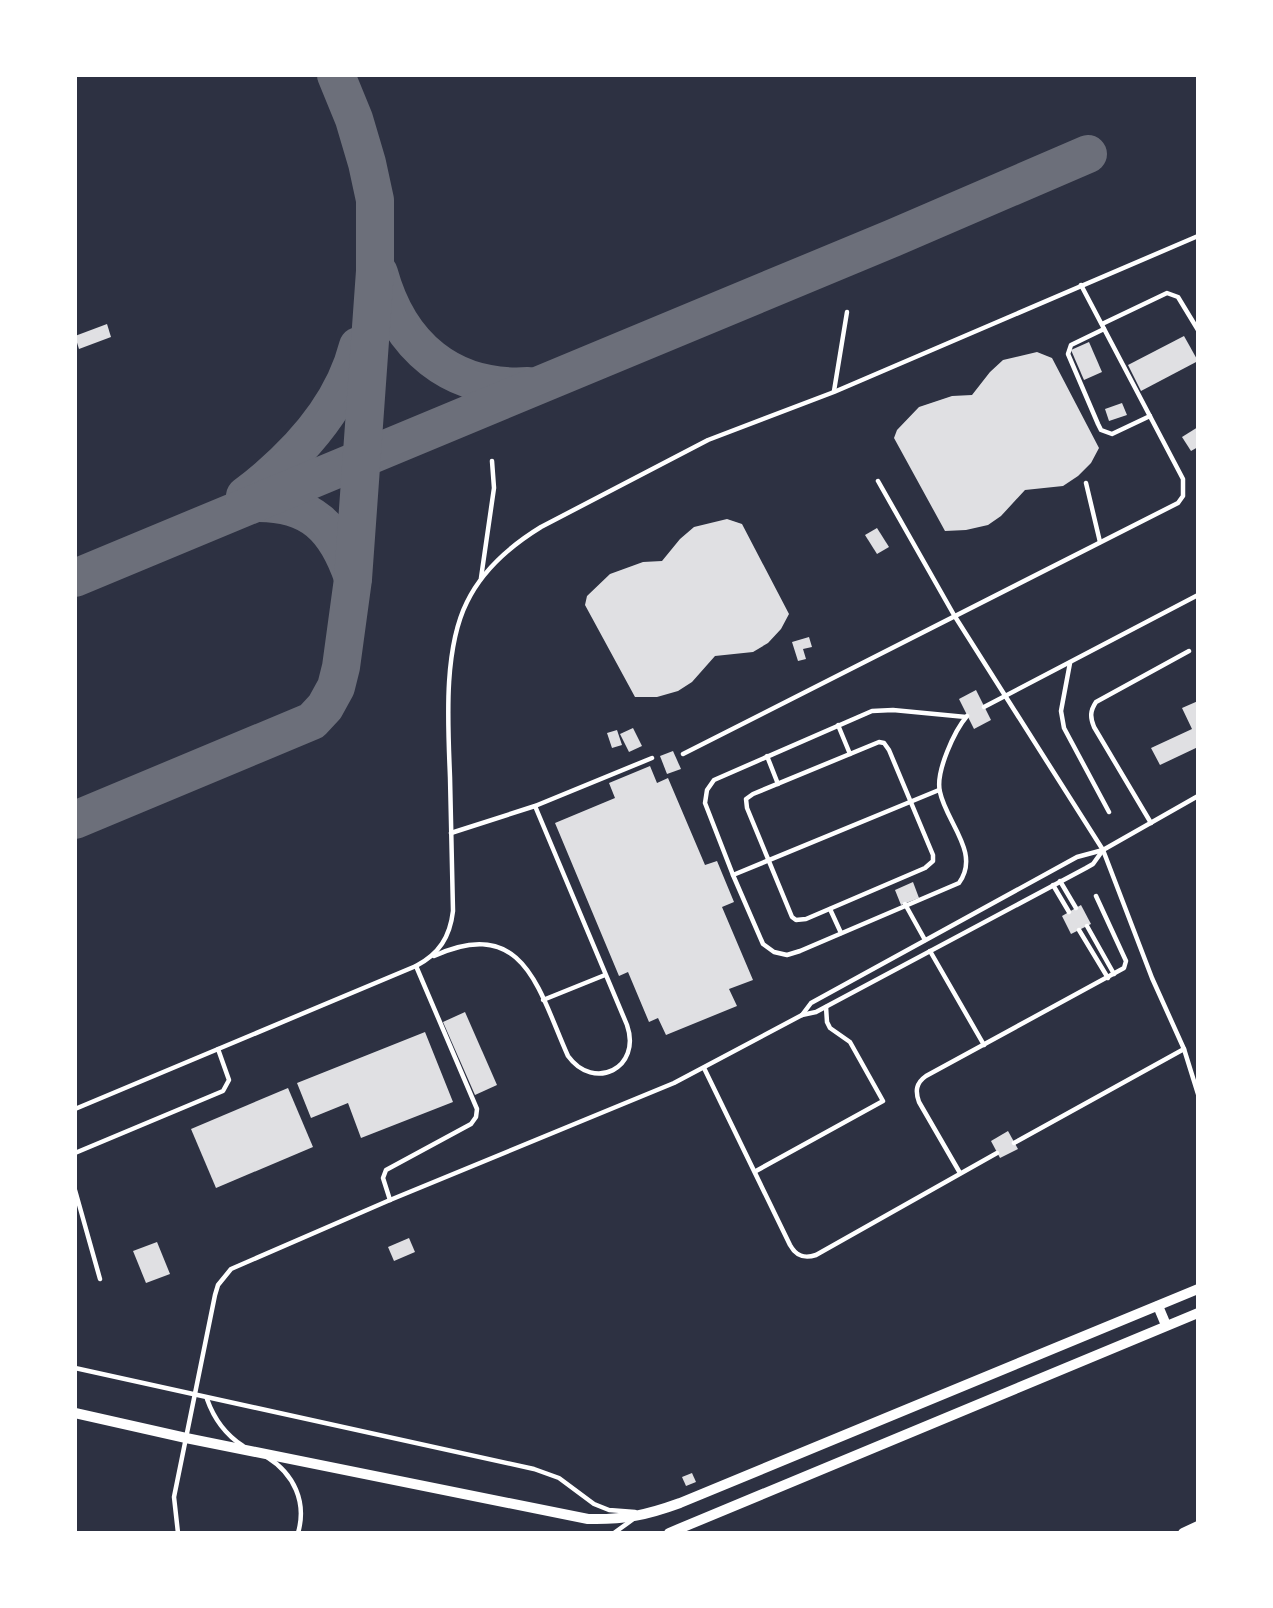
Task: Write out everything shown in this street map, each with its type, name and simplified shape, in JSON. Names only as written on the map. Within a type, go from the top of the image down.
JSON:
[{"type":"main road","points":[[1182,1533],[1198,1526]]},
{"type":"street","points":[[75,1413],[588,1519],[636,1517],[654,1513],[1198,1289]]},
{"type":"street","points":[[1158,1306],[1166,1325]]},
{"type":"street","points":[[669,1533],[1198,1313]]},
{"type":"lane","points":[[429,959],[440,949],[452,925],[448,712],[457,626],[467,601],[498,558],[518,541],[590,500],[697,445],[834,392],[1198,236]]},
{"type":"lane","points":[[683,754],[1178,503],[1183,496],[1183,479],[1081,285]]},
{"type":"lane","points":[[1150,416],[1112,434],[1101,430],[1068,354],[1071,345],[1167,293],[1178,297],[1198,330]]},
{"type":"lane","points":[[834,392],[847,312]]},
{"type":"lane","points":[[481,579],[494,488],[492,461]]},
{"type":"lane","points":[[878,481],[954,615],[1103,850],[1152,978],[1184,1049],[1198,1094]]},
{"type":"lane","points":[[1086,483],[1100,542]]},
{"type":"lane","points":[[984,707],[1198,595]]},
{"type":"lane","points":[[1151,823],[1094,727],[1091,710],[1096,702],[1189,651]]},
{"type":"lane","points":[[1071,662],[1061,711],[1064,728],[1110,812]]},
{"type":"lane","points":[[883,709],[967,717],[941,770],[939,790],[965,850],[968,861],[966,873],[959,883],[788,955],[774,952],[763,944],[733,875],[705,803],[707,790],[714,780],[838,725],[883,709]]},
{"type":"lane","points":[[838,725],[850,754]]},
{"type":"lane","points":[[875,743],[884,743],[911,802],[933,861],[930,866],[806,919],[796,920],[792,917],[745,804],[749,796],[850,754],[875,743]]},
{"type":"lane","points":[[767,756],[778,784]]},
{"type":"lane","points":[[451,834],[535,806],[652,758]]},
{"type":"lane","points":[[733,875],[939,790]]},
{"type":"lane","points":[[802,1015],[811,1003],[1077,857],[1103,850],[1198,796]]},
{"type":"lane","points":[[75,1109],[462,946],[491,946],[503,949],[522,961],[533,978],[573,1064],[592,1074],[612,1071],[621,1065],[627,1056],[630,1035],[535,806]]},
{"type":"lane","points":[[178,1533],[174,1497],[215,1295],[223,1276],[241,1264],[661,1089],[705,1068],[802,1015],[826,1007],[1093,864],[1103,850]]},
{"type":"lane","points":[[901,878],[903,886]]},
{"type":"lane","points":[[1060,881],[1076,908]]},
{"type":"lane","points":[[1053,884],[1069,912]]},
{"type":"lane","points":[[960,1173],[919,1102],[917,1087],[926,1076],[1124,968],[1126,961],[1096,896]]},
{"type":"lane","points":[[905,905],[925,940]]},
{"type":"lane","points":[[830,908],[841,933]]},
{"type":"lane","points":[[1087,926],[1114,974]]},
{"type":"lane","points":[[1079,930],[1108,978]]},
{"type":"lane","points":[[930,951],[984,1045]]},
{"type":"lane","points":[[390,1200],[383,1178],[386,1170],[471,1124],[477,1109],[416,966]]},
{"type":"lane","points":[[868,972],[873,981]]},
{"type":"lane","points":[[543,1000],[605,975]]},
{"type":"lane","points":[[756,1171],[883,1101],[850,1042],[830,1028],[826,1007]]},
{"type":"lane","points":[[75,1153],[223,1091],[229,1080],[218,1049]]},
{"type":"lane","points":[[1014,1143],[1184,1049]]},
{"type":"lane","points":[[705,1068],[794,1252],[800,1256],[808,1257],[997,1153]]},
{"type":"lane","points":[[75,1190],[100,1279]]},
{"type":"lane","points":[[75,1368],[534,1469],[559,1478],[594,1504],[609,1510],[654,1513]]},
{"type":"lane","points":[[207,1398],[215,1419],[224,1430],[240,1445],[282,1468],[296,1488],[301,1509],[298,1533]]},
{"type":"lane","points":[[614,1533],[636,1517]]},
{"type":"building","points":[[107,324],[111,337],[79,349],[75,336]]},
{"type":"building","points":[[1184,336],[1198,361],[1141,391],[1128,365]]},
{"type":"building","points":[[1089,342],[1102,372],[1084,380],[1071,350]]},
{"type":"building","points":[[1037,352],[1052,358],[1099,448],[1091,463],[1063,486],[1025,490],[1001,516],[988,525],[945,531],[894,438],[897,430],[919,407],[952,396],[972,395],[1003,360]]},
{"type":"building","points":[[1122,403],[1127,415],[1109,421],[1105,409]]},
{"type":"building","points":[[1198,427],[1198,447],[1191,451],[1182,437]]},
{"type":"building","points":[[727,519],[742,524],[789,614],[781,629],[768,643],[753,652],[715,656],[692,682],[678,691],[657,697],[635,697],[585,605],[587,596],[610,574],[643,562],[662,561],[694,527]]},
{"type":"building","points":[[877,528],[889,547],[877,554],[865,535]]},
{"type":"building","points":[[809,637],[812,647],[803,649],[806,659],[798,661],[792,642]]},
{"type":"building","points":[[976,690],[991,720],[974,729],[959,699]]},
{"type":"building","points":[[1198,701],[1198,747],[1160,765],[1151,748],[1192,729],[1182,708]]},
{"type":"building","points":[[633,728],[642,746],[629,752],[620,734]]},
{"type":"building","points":[[617,730],[622,745],[612,748],[607,733]]},
{"type":"building","points":[[673,751],[681,769],[667,774],[660,756]]},
{"type":"building","points":[[650,766],[657,783],[668,778],[705,865],[717,861],[734,902],[722,907],[753,980],[729,989],[737,1006],[666,1035],[658,1018],[649,1022],[628,972],[619,976],[555,823],[615,798],[609,783]]},
{"type":"building","points":[[913,882],[919,898],[901,905],[895,890]]},
{"type":"building","points":[[1081,905],[1091,924],[1071,934],[1062,916]]},
{"type":"building","points":[[465,1012],[497,1085],[475,1095],[443,1022]]},
{"type":"building","points":[[425,1032],[453,1102],[361,1138],[348,1103],[311,1118],[297,1083]]},
{"type":"building","points":[[288,1088],[313,1147],[216,1188],[191,1129]]},
{"type":"building","points":[[1008,1131],[1018,1149],[1000,1158],[991,1141]]},
{"type":"building","points":[[409,1238],[415,1252],[394,1261],[388,1247]]},
{"type":"building","points":[[157,1242],[170,1274],[146,1283],[133,1251]]},
{"type":"building","points":[[692,1473],[696,1482],[686,1486],[682,1477]]},
{"type":"taxiway","points":[[75,820],[312,721],[325,707],[336,687],[353,579],[375,271],[375,200],[354,119],[336,75]]},
{"type":"taxiway","points":[[75,578],[893,238],[1088,154]]},
{"type":"taxiway","points":[[379,273],[400,322],[432,359],[452,372],[475,381],[500,386],[528,386]]},
{"type":"taxiway","points":[[245,496],[282,465],[314,430],[341,391],[358,346]]},
{"type":"taxiway","points":[[256,503],[292,507],[319,521],[338,545],[353,578]]}]
